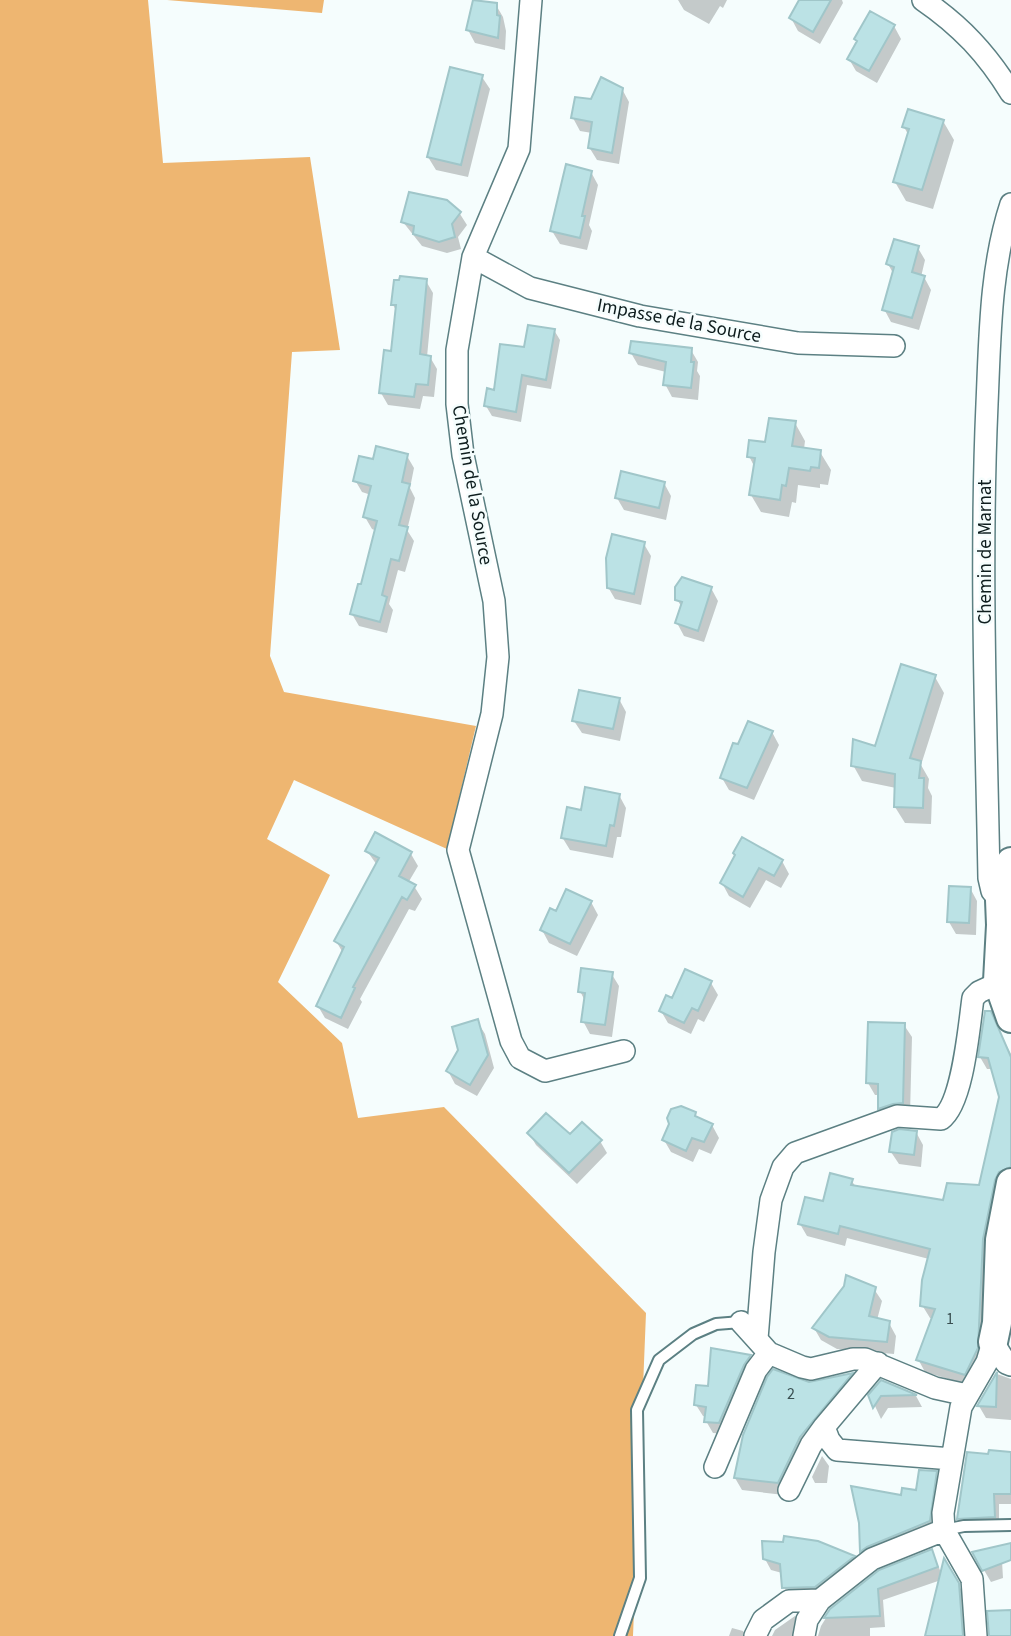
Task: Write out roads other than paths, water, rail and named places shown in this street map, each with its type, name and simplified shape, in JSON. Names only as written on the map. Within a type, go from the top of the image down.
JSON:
[{"type":"street","name":"Chemin de la Source","points":[[531,0],[519,149],[473,257],[457,350],[457,404],[463,455],[494,601],[498,657],[492,714],[458,850],[511,1041],[520,1058],[545,1071],[624,1051]]},
{"type":"street","points":[[923,0],[951,19],[994,66],[1011,93]]},
{"type":"street","name":"Chemin de Marnat","points":[[1000,900],[992,891],[989,878],[985,448],[991,324],[1001,234],[1011,204]]},
{"type":"street","name":"Impasse de la Source","points":[[473,257],[530,288],[640,316],[798,343],[894,346]]},
{"type":"street","points":[[1011,862],[1000,900],[998,981],[1011,1018]]},
{"type":"street","points":[[715,1467],[756,1370],[763,1346],[764,1252],[771,1200],[783,1167],[795,1153],[897,1116],[941,1119],[947,1115],[958,1095],[973,998],[992,986],[1001,990]]},
{"type":"street","points":[[976,1636],[972,1579],[944,1530],[943,1513],[958,1420],[967,1395],[987,1362],[997,1323],[1010,1191]]},
{"type":"street","points":[[741,1322],[763,1346],[811,1369],[853,1359],[878,1363],[935,1388],[967,1395]]},
{"type":"street","points":[[993,1342],[1006,1363],[1011,1365]]},
{"type":"street","points":[[789,1490],[811,1446],[824,1427],[878,1363]]},
{"type":"street","points":[[824,1427],[837,1450],[952,1459]]},
{"type":"street","points":[[804,1636],[807,1620],[820,1600],[872,1559],[944,1530]]},
{"type":"street","points":[[755,1636],[763,1620],[789,1601],[820,1600]]},
{"type":"lane","points":[[620,1636],[640,1578],[638,1410],[659,1360],[693,1334],[716,1324],[741,1322]]},
{"type":"lane","points":[[944,1530],[964,1526],[1011,1525]]}]
